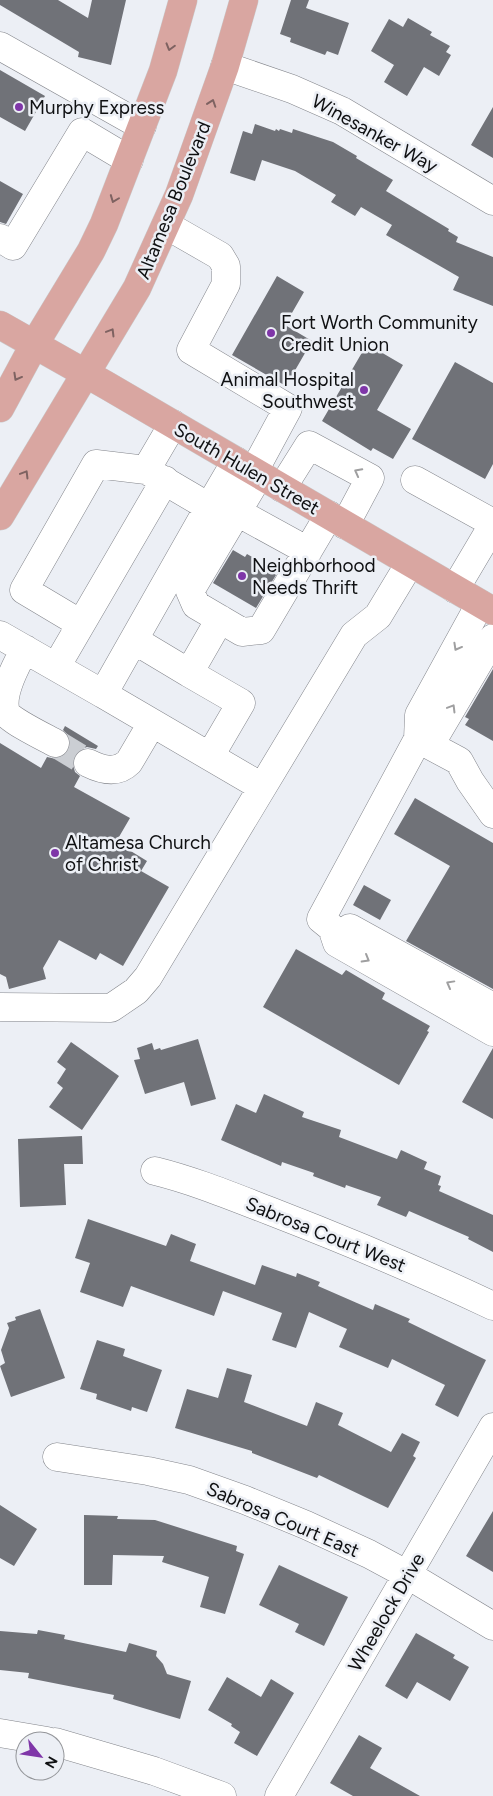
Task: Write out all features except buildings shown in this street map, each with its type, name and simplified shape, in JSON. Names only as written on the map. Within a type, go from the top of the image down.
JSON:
[{"type":"main road","points":[[0,408],[34,345],[91,251],[104,224],[163,71],[183,0]]},
{"type":"main road","name":"Altamesa Boulevard","points":[[0,516],[137,288],[180,195],[225,66],[244,0]]},
{"type":"main road","name":"South Hulen Street","points":[[0,325],[174,424],[486,608]]},
{"type":"street","points":[[0,46],[142,126]]},
{"type":"street","name":"Winesanker Way","points":[[225,66],[292,89],[342,110],[493,201]]},
{"type":"street","points":[[0,238],[14,246],[82,132],[129,160]]},
{"type":"street","points":[[166,225],[220,256],[226,266],[226,284],[191,350],[288,408],[250,469],[237,512],[190,591],[196,604],[242,632],[261,630],[308,551],[337,520],[370,478],[309,445],[282,488]]},
{"type":"street","points":[[56,667],[81,624],[155,475],[174,424]]},
{"type":"street","points":[[81,624],[24,590],[96,464],[155,475],[209,507]]},
{"type":"street","points":[[103,694],[209,507],[250,469]]},
{"type":"street","points":[[415,480],[493,524],[455,589]]},
{"type":"street","points":[[237,512],[308,551]]},
{"type":"street","points":[[0,1007],[111,1008],[136,992],[148,977],[354,635],[378,616],[410,563]]},
{"type":"street","points":[[486,608],[419,715],[418,739],[321,919],[332,928],[337,943],[493,1032]]},
{"type":"street","points":[[189,672],[220,619]]},
{"type":"street","points":[[0,635],[262,787]]},
{"type":"street","points":[[418,739],[437,733],[493,638]]},
{"type":"street","points":[[134,640],[241,703],[210,756]]},
{"type":"street","points":[[25,649],[5,685],[2,705],[6,713],[12,718],[55,743]]},
{"type":"street","points":[[88,763],[110,770],[124,767],[130,762],[152,723]]},
{"type":"street","points":[[418,739],[459,761],[470,782],[493,814]]},
{"type":"street","points":[[332,928],[348,928],[493,1007]]},
{"type":"street","name":"Sabrosa Court West","points":[[155,1171],[190,1180],[339,1237],[422,1272],[493,1306]]},
{"type":"street","name":"Wheelock Drive","points":[[279,1796],[493,1427]]},
{"type":"street","name":"Sabrosa Court East","points":[[57,1457],[148,1471],[189,1480],[245,1500],[369,1554],[493,1626]]},
{"type":"street","points":[[0,1733],[15,1736]]},
{"type":"street","points":[[65,1745],[154,1771],[222,1796]]},
{"type":"tunnel","points":[[55,743],[88,763]]},
{"type":"place","name":"Murphy Express","points":[[19,107]]},
{"type":"place","name":"Fort Worth Community Credit Union","points":[[271,333]]},
{"type":"place","name":"Animal Hospital Southwest","points":[[364,390]]},
{"type":"place","name":"Neighborhood Needs Thrift","points":[[242,576]]},
{"type":"place","name":"Altamesa Church of Christ","points":[[55,853]]}]
